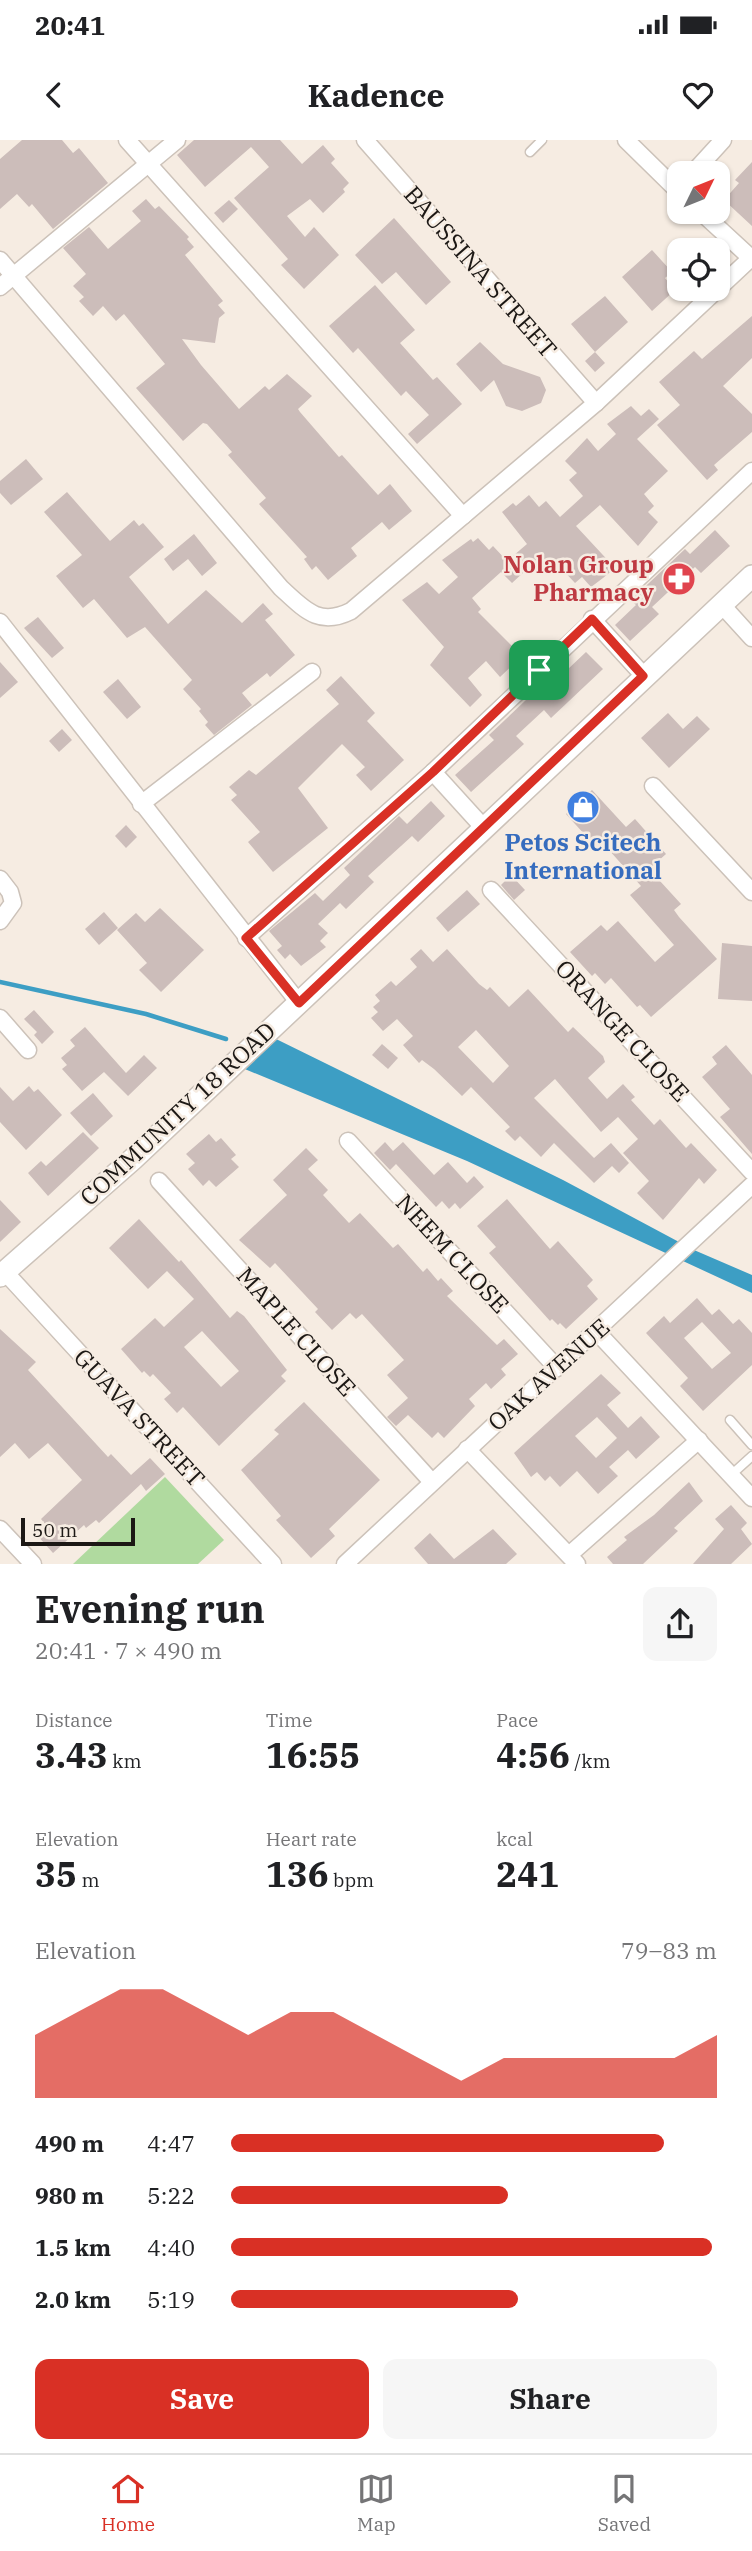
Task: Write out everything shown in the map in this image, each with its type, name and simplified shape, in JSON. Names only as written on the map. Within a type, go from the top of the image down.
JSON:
[{"type":"main road","name":"COMMUNITY 18 ROAD","points":[[3,1274],[133,1159],[752,576]]},
{"type":"street","points":[[127,140],[463,516]]},
{"type":"street","points":[[0,287],[177,140]]},
{"type":"street","name":"BAUSSINA STREET","points":[[365,140],[596,403]]},
{"type":"street","points":[[626,140],[667,179]]},
{"type":"street","points":[[704,161],[723,140]]},
{"type":"street","points":[[0,260],[281,588],[316,616],[326,620],[351,611],[596,403],[752,258],[714,224]]},
{"type":"street","points":[[246,938],[433,772],[592,619],[752,471]]},
{"type":"street","points":[[721,604],[752,638]]},
{"type":"street","points":[[592,619],[643,676]]},
{"type":"street","points":[[0,622],[299,1003]]},
{"type":"street","points":[[141,804],[312,672]]},
{"type":"street","points":[[433,772],[483,827]]},
{"type":"street","points":[[653,786],[752,892]]},
{"type":"street","points":[[0,879],[10,892],[13,903],[0,922]]},
{"type":"street","name":"ORANGE CLOSE","points":[[491,890],[752,1172]]},
{"type":"street","points":[[0,1018],[28,1050]]},
{"type":"street","name":"NEEM CLOSE","points":[[348,1141],[557,1368]]},
{"type":"street","name":"MAPLE CLOSE","points":[[159,1181],[432,1482]]},
{"type":"street","name":"OAK AVENUE","points":[[345,1564],[752,1185]]},
{"type":"street","name":"GUAVA STREET","points":[[3,1274],[273,1564]]},
{"type":"street","points":[[597,1332],[752,1498]]},
{"type":"street","points":[[467,1449],[573,1560],[699,1440]]},
{"type":"street","points":[[0,1529],[33,1564]]},
{"type":"lane","points":[[530,152],[542,140]]},
{"type":"lane","points":[[730,1420],[752,1445]]},
{"type":"lane","points":[[731,1475],[752,1456]]},
{"type":"green space","points":[[165,1477],[224,1540],[198,1564],[73,1564]]},
{"type":"water","points":[[272,1037],[563,1180],[694,1250],[752,1275],[752,1293],[467,1161],[240,1067]]},
{"type":"building","points":[[22,140],[62,140],[73,153],[79,148],[108,183],[53,229],[32,204],[29,207],[17,194],[0,209],[0,159]]},
{"type":"building","points":[[194,140],[280,140],[302,164],[323,145],[335,159],[331,163],[349,183],[343,189],[345,192],[323,213],[310,199],[287,216],[305,237],[314,227],[339,255],[304,289],[281,265],[288,259],[234,198],[269,167],[251,147],[205,187],[177,155]]},
{"type":"building","points":[[752,162],[752,226],[730,206],[730,193],[739,183],[735,180]]},
{"type":"building","points":[[146,199],[155,209],[159,206],[189,237],[187,239],[194,247],[185,255],[223,301],[218,305],[225,313],[219,318],[215,343],[182,339],[201,365],[239,409],[265,386],[269,390],[287,374],[312,396],[298,409],[339,457],[342,455],[378,495],[390,484],[412,511],[389,530],[382,522],[351,548],[357,556],[328,580],[316,566],[312,570],[304,559],[307,557],[259,504],[266,498],[228,455],[232,452],[207,424],[203,423],[183,441],[136,388],[165,364],[124,314],[116,321],[103,306],[93,316],[79,301],[84,297],[73,286],[86,274],[63,248],[89,227],[108,249],[141,221],[132,211]]},
{"type":"building","points":[[229,200],[238,209],[223,223],[214,213]]},
{"type":"building","points":[[394,218],[451,282],[426,305],[396,272],[382,284],[355,255]]},
{"type":"building","points":[[652,250],[667,266],[667,297],[652,311],[622,277]]},
{"type":"building","points":[[375,285],[415,330],[400,343],[433,380],[437,377],[462,404],[417,444],[408,434],[429,415],[406,391],[401,396],[358,348],[353,353],[329,326]]},
{"type":"building","points":[[605,296],[628,322],[595,352],[571,324]]},
{"type":"building","points":[[752,316],[752,358],[723,386],[752,414],[752,432],[714,465],[718,470],[707,480],[657,425],[680,405],[659,382],[694,351],[702,359]]},
{"type":"building","points":[[480,342],[503,364],[540,377],[546,390],[541,403],[522,411],[506,406],[494,380],[481,392],[456,364]]},
{"type":"building","points":[[595,352],[605,363],[595,372],[585,361]]},
{"type":"building","points":[[631,406],[641,416],[649,409],[659,419],[637,439],[668,471],[644,494],[654,506],[648,512],[658,522],[638,546],[600,505],[576,526],[615,568],[591,587],[582,577],[575,583],[559,566],[549,575],[537,560],[512,583],[501,572],[472,598],[481,609],[478,612],[522,656],[500,677],[486,661],[468,678],[482,695],[470,707],[430,665],[444,647],[402,600],[427,582],[439,594],[458,577],[442,560],[471,539],[473,542],[478,538],[489,550],[493,546],[507,561],[527,544],[502,512],[513,503],[516,506],[529,495],[539,507],[546,501],[560,517],[583,496],[569,480],[577,473],[565,461],[587,438],[598,451],[616,434],[607,424]]},
{"type":"building","points":[[26,459],[43,479],[11,505],[0,493],[0,481]]},
{"type":"building","points":[[67,492],[110,541],[134,520],[139,526],[143,523],[164,547],[129,577],[168,624],[206,590],[242,623],[263,603],[273,614],[265,620],[295,655],[270,677],[267,673],[242,693],[252,705],[214,735],[205,725],[208,722],[199,711],[201,709],[183,689],[192,680],[145,627],[127,638],[94,599],[83,608],[56,576],[82,555],[44,512]]},
{"type":"building","points":[[715,530],[730,546],[701,573],[695,567],[652,607],[659,614],[630,641],[615,625],[636,605],[631,600],[685,549],[690,554]]},
{"type":"building","points":[[194,534],[217,563],[202,576],[188,559],[173,571],[164,559]]},
{"type":"building","points":[[38,617],[64,648],[52,658],[24,628]]},
{"type":"building","points":[[586,652],[603,669],[551,718],[544,710],[516,736],[524,744],[471,792],[455,775],[494,740],[489,735],[544,683],[548,688]]},
{"type":"building","points":[[0,662],[18,682],[0,698]]},
{"type":"building","points":[[341,676],[375,713],[367,721],[404,760],[371,791],[356,775],[365,767],[342,744],[298,788],[328,828],[273,872],[248,842],[260,832],[231,800],[237,795],[229,787],[249,770],[256,775],[339,704],[326,690]]},
{"type":"building","points":[[118,679],[141,707],[127,719],[103,692]]},
{"type":"building","points":[[668,713],[683,729],[697,716],[710,729],[669,768],[641,738]]},
{"type":"building","points":[[62,729],[72,740],[59,752],[49,741]]},
{"type":"building","points":[[592,790],[626,827],[635,819],[666,854],[649,869],[681,904],[674,910],[679,917],[717,959],[651,1017],[640,1005],[637,1007],[611,978],[605,984],[595,973],[592,976],[570,952],[601,925],[607,931],[618,921],[655,962],[674,945],[630,895],[641,886],[601,841],[595,846],[566,814]]},
{"type":"building","points":[[431,801],[445,816],[418,842],[412,836],[368,876],[374,882],[346,909],[340,903],[318,924],[328,933],[320,941],[326,947],[301,966],[290,954],[285,959],[277,950],[282,946],[269,931],[315,893],[323,901],[350,875],[344,868],[399,816],[407,824]]},
{"type":"building","points":[[126,825],[137,837],[126,848],[115,836]]},
{"type":"building","points":[[511,875],[525,890],[514,900],[501,885]]},
{"type":"building","points":[[467,890],[480,904],[448,932],[436,918]]},
{"type":"building","points":[[160,908],[204,950],[161,992],[139,970],[147,963],[117,930],[136,913],[145,922]]},
{"type":"building","points":[[104,912],[118,928],[99,945],[85,929]]},
{"type":"building","points":[[722,943],[752,946],[752,1001],[718,999]]},
{"type":"building","points":[[421,949],[433,962],[447,949],[479,984],[487,990],[490,987],[509,1007],[528,989],[568,1032],[573,1027],[603,1056],[605,1062],[588,1078],[607,1099],[623,1084],[635,1097],[631,1100],[654,1125],[660,1119],[686,1148],[691,1143],[717,1170],[704,1184],[699,1178],[663,1220],[637,1193],[649,1181],[623,1153],[638,1139],[618,1117],[601,1132],[555,1079],[534,1098],[594,1158],[611,1143],[629,1163],[619,1173],[612,1166],[594,1183],[554,1143],[541,1157],[520,1136],[515,1141],[505,1131],[510,1127],[471,1087],[462,1096],[434,1069],[422,1060],[419,1063],[403,1045],[413,1036],[397,1019],[383,1031],[371,1018],[378,1012],[373,1007],[380,1001],[375,995],[391,981],[396,986],[417,967],[410,959]],"holes":[[[476,1030],[509,1066],[493,1083],[458,1047]]]},
{"type":"building","points":[[34,1010],[54,1032],[42,1044],[34,1035],[37,1032],[24,1019]]},
{"type":"building","points":[[85,1027],[126,1073],[144,1055],[157,1068],[128,1096],[104,1072],[82,1091],[62,1069],[67,1065],[61,1058],[75,1046],[70,1040]]},
{"type":"building","points":[[382,1044],[398,1058],[388,1069],[372,1055]]},
{"type":"building","points":[[726,1045],[752,1075],[752,1154],[720,1117],[730,1109],[702,1077],[717,1064],[712,1057]]},
{"type":"building","points":[[29,1086],[34,1092],[38,1089],[62,1115],[26,1150],[0,1122],[0,1087],[13,1101]]},
{"type":"building","points":[[93,1093],[113,1116],[91,1136],[70,1113]]},
{"type":"building","points":[[83,1132],[99,1148],[48,1196],[28,1173],[41,1161],[46,1166]]},
{"type":"building","points":[[209,1134],[216,1142],[221,1138],[236,1155],[231,1159],[239,1167],[216,1187],[209,1180],[203,1186],[188,1169],[195,1163],[186,1154]]},
{"type":"building","points":[[385,1142],[393,1151],[403,1142],[434,1175],[448,1162],[467,1183],[474,1176],[484,1187],[460,1209],[455,1203],[449,1209],[442,1201],[436,1207],[396,1164],[390,1170],[374,1153]]},
{"type":"building","points":[[306,1148],[318,1160],[308,1169],[328,1190],[323,1195],[349,1223],[360,1213],[393,1248],[398,1244],[423,1272],[427,1268],[438,1281],[441,1278],[453,1291],[447,1296],[497,1345],[504,1339],[518,1354],[501,1369],[506,1375],[491,1389],[486,1383],[469,1399],[475,1406],[444,1438],[438,1432],[432,1438],[408,1415],[396,1426],[387,1417],[408,1398],[387,1375],[404,1360],[362,1314],[356,1319],[350,1313],[332,1330],[315,1312],[318,1309],[275,1263],[270,1268],[239,1240],[287,1195],[273,1180]]},
{"type":"building","points":[[507,1199],[550,1249],[558,1241],[593,1280],[587,1286],[598,1299],[566,1329],[552,1319],[550,1321],[489,1253],[496,1247],[477,1226]]},
{"type":"building","points":[[0,1200],[21,1222],[0,1242]]},
{"type":"building","points":[[139,1219],[179,1262],[181,1260],[230,1318],[237,1311],[244,1316],[287,1370],[281,1376],[286,1381],[219,1446],[183,1407],[177,1413],[164,1399],[171,1393],[153,1374],[150,1377],[144,1371],[142,1373],[121,1349],[155,1318],[164,1327],[194,1299],[167,1271],[148,1289],[109,1248]],"holes":[[[202,1331],[239,1371],[221,1387],[184,1347]]]},
{"type":"building","points":[[697,1298],[712,1315],[719,1309],[733,1324],[739,1319],[752,1333],[752,1365],[703,1411],[680,1386],[688,1378],[646,1333],[664,1316],[670,1323]],"holes":[[[702,1322],[731,1353],[712,1369],[684,1338]]]},
{"type":"building","points":[[0,1329],[36,1362],[28,1370],[108,1457],[111,1454],[131,1475],[150,1458],[165,1474],[146,1491],[141,1484],[99,1523],[96,1520],[86,1528],[84,1525],[53,1553],[36,1534],[46,1525],[41,1519],[82,1480],[48,1443],[29,1459],[15,1443],[0,1457]]},
{"type":"building","points":[[601,1374],[621,1393],[607,1405],[628,1428],[641,1416],[660,1437],[636,1459],[628,1450],[609,1467],[618,1476],[598,1494],[577,1471],[560,1487],[550,1476],[545,1481],[537,1472],[531,1477],[514,1453]],"holes":[[[597,1417],[617,1438],[596,1458],[575,1436]]]},
{"type":"building","points":[[304,1402],[380,1480],[329,1529],[335,1536],[311,1558],[276,1520],[281,1516],[241,1470],[279,1434],[274,1430]]},
{"type":"building","points":[[689,1482],[703,1501],[674,1528],[678,1531],[643,1564],[613,1564],[607,1557],[627,1540],[624,1537],[654,1515]]},
{"type":"building","points":[[731,1505],[747,1523],[741,1529],[752,1544],[731,1564],[693,1564],[724,1529],[715,1519]]},
{"type":"building","points":[[493,1529],[517,1554],[506,1564],[428,1564],[414,1548],[430,1533],[454,1559]]},
{"type":"waterway","points":[[0,982],[146,1014],[226,1039]]},
{"type":"place","name":"Nolan Group Pharmacy","points":[[679,579]]},
{"type":"place","name":"Petos Scitech International","points":[[583,807]]},
{"type":"route","points":[[592,619],[643,676],[299,1003],[246,938],[433,772],[539,670],[592,619]]}]
